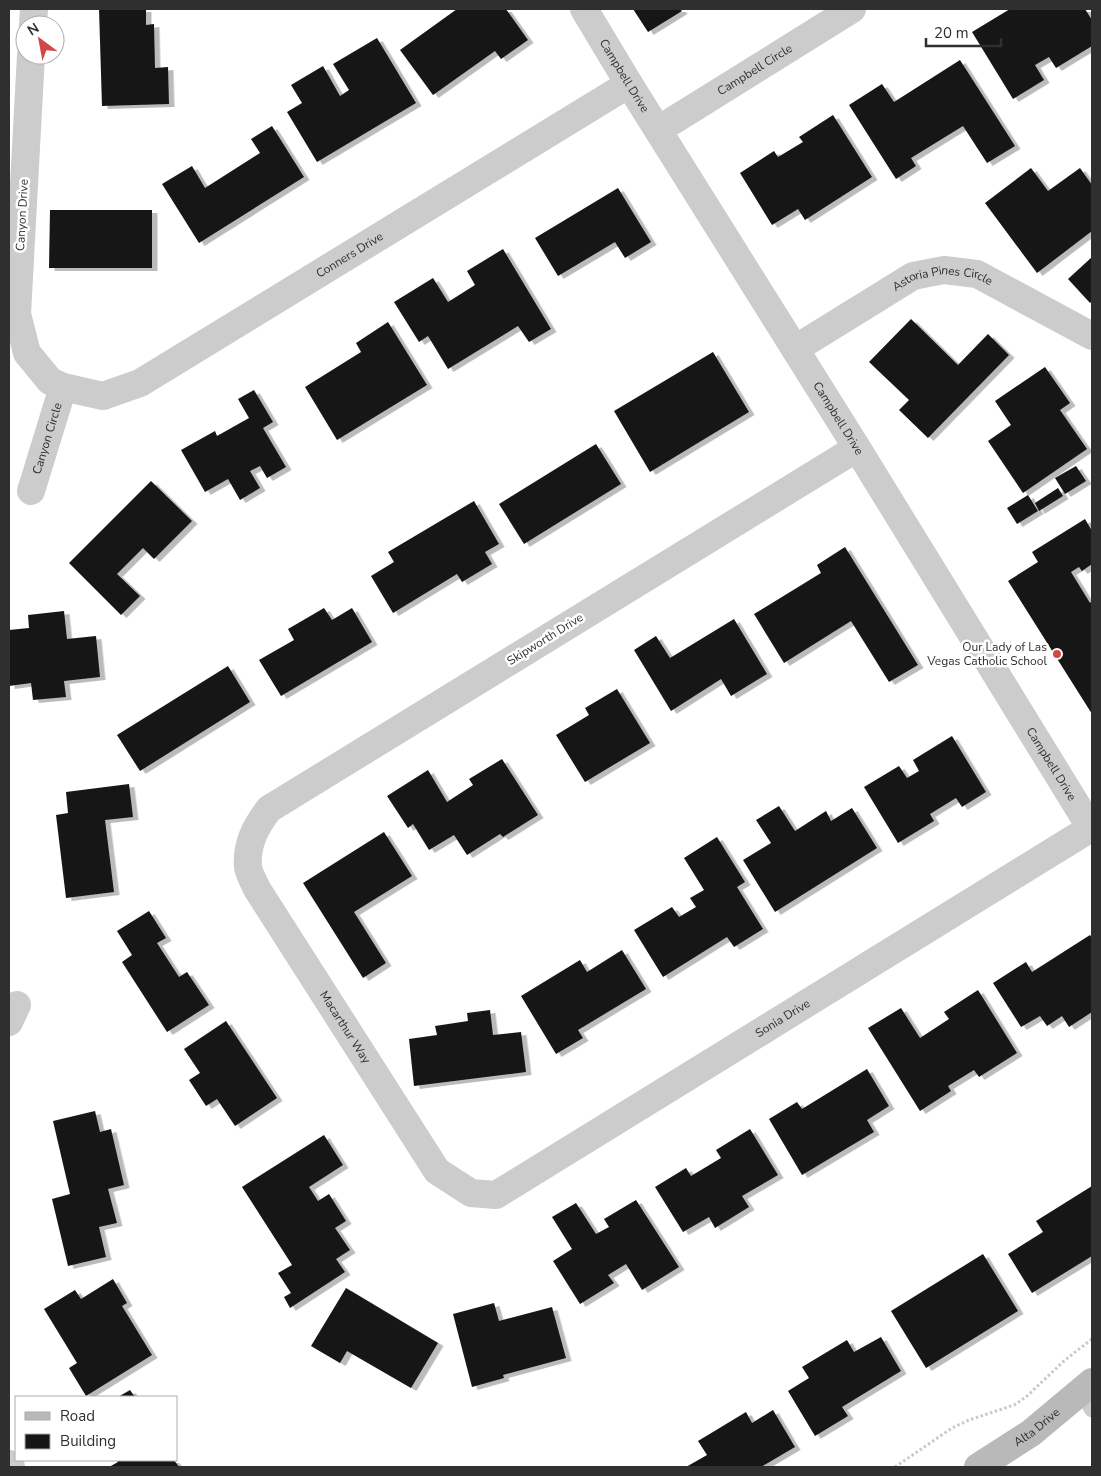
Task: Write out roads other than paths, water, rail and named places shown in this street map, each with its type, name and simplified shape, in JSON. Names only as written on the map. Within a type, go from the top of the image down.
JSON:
[{"type":"main road","name":"Alta Drive","points":[[978,1467],[1088,1395]]},
{"type":"street","name":"Campbell Drive","points":[[584,9],[1092,829]]},
{"type":"street","name":"Campbell Circle","points":[[658,130],[852,9]]},
{"type":"street","name":"Canyon Drive","points":[[30,65],[17,314],[27,353],[50,381],[63,387]]},
{"type":"street","name":"Conners Drive","points":[[63,387],[103,396],[140,384],[629,84]]},
{"type":"street","name":"Astoria Pines Circle","points":[[796,349],[913,276],[944,270],[977,274],[1092,336]]},
{"type":"street","name":"Canyon Circle","points":[[31,491],[63,387]]},
{"type":"street","name":"Skipworth Drive","points":[[249,845],[258,823],[268,809],[857,448]]},
{"type":"street","name":"Sonia Drive","points":[[471,1193],[496,1194],[1092,829]]},
{"type":"street","name":"Macarthur Way","points":[[249,845],[248,868],[262,897],[437,1171],[471,1193]]},
{"type":"place","name":"Our Lady of Las Vegas Catholic School","points":[[1057,654]]}]
